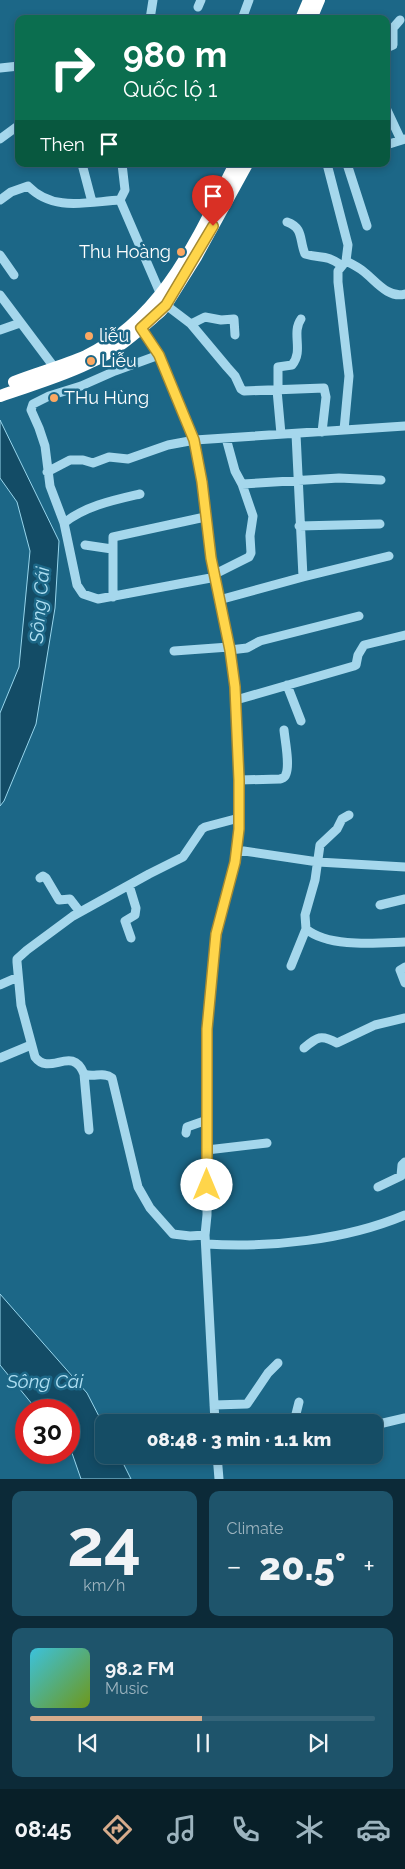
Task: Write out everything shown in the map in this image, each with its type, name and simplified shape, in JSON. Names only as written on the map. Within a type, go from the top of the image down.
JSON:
[{"type":"highway","points":[[303,15],[309,0]]},
{"type":"highway","points":[[313,15],[319,0]]},
{"type":"highway","points":[[59,370],[112,340],[164,300],[233,167]]},
{"type":"highway","points":[[0,387],[97,359],[141,328],[196,257],[245,167]]},
{"type":"highway","points":[[0,396],[44,375]]},
{"type":"street","points":[[151,15],[153,0]]},
{"type":"street","points":[[243,15],[249,0]]},
{"type":"street","points":[[390,48],[393,45],[393,28],[400,20]]},
{"type":"street","points":[[0,68],[15,66]]},
{"type":"street","points":[[390,116],[403,140],[390,144]]},
{"type":"street","points":[[0,139],[15,129]]},
{"type":"street","points":[[83,167],[92,202]]},
{"type":"street","points":[[120,200],[125,190],[122,167]]},
{"type":"street","points":[[328,167],[348,249],[344,263],[338,271],[349,376],[344,430]]},
{"type":"street","points":[[348,167],[366,226]]},
{"type":"street","points":[[0,200],[11,192],[28,186],[38,196],[68,205],[120,200]]},
{"type":"street","points":[[120,200],[164,300],[191,324],[235,376],[241,389],[247,391],[324,388],[326,394],[322,432]]},
{"type":"street","points":[[286,222],[300,230],[305,254],[324,256],[362,270],[383,289],[401,294]]},
{"type":"street","points":[[0,255],[14,275]]},
{"type":"street","points":[[0,295],[72,389]]},
{"type":"street","points":[[191,324],[204,317],[221,320],[234,319],[236,335]]},
{"type":"street","points":[[282,434],[277,390],[278,367],[292,365],[296,361],[299,349],[297,326],[301,319]]},
{"type":"street","points":[[0,330],[20,322]]},
{"type":"street","points":[[141,328],[159,355],[194,440],[236,700],[239,818],[236,850],[216,934],[207,1029],[206,1272],[215,1414]]},
{"type":"street","points":[[159,355],[49,396],[35,402],[31,407],[44,446],[50,486],[64,523],[77,585],[83,594],[98,599],[113,597],[216,576],[249,557],[251,553],[250,536],[253,516],[242,484],[235,471],[226,438]]},
{"type":"street","points":[[97,359],[105,376]]},
{"type":"street","points":[[48,472],[70,460],[97,462],[109,457],[128,459],[168,445],[194,440],[405,426]]},
{"type":"street","points":[[296,434],[299,526],[303,577]]},
{"type":"street","points":[[242,484],[339,478],[381,480]]},
{"type":"street","points":[[64,523],[70,518],[99,504],[140,494]]},
{"type":"street","points":[[113,597],[113,537],[205,517]]},
{"type":"street","points":[[299,526],[380,524]]},
{"type":"street","points":[[86,544],[112,549]]},
{"type":"street","points":[[219,600],[389,556]]},
{"type":"street","points":[[174,651],[247,648],[260,641],[359,616]]},
{"type":"street","points":[[236,700],[354,666],[356,665],[359,651],[364,645],[405,635]]},
{"type":"street","points":[[287,685],[301,721]]},
{"type":"street","points":[[239,780],[280,779],[284,777],[286,774],[284,730]]},
{"type":"street","points":[[291,966],[306,929],[305,915],[315,880],[321,842],[332,834],[342,819],[348,814]]},
{"type":"street","points":[[89,1130],[84,1074],[78,1063],[73,1061],[51,1064],[38,1061],[31,1045],[21,1005],[18,959],[80,912],[183,857],[206,827],[239,818]]},
{"type":"street","points":[[236,850],[318,862],[405,867]]},
{"type":"street","points":[[40,878],[43,876],[46,878],[59,900],[70,899],[80,912]]},
{"type":"street","points":[[129,885],[136,908],[135,915],[125,921],[131,938]]},
{"type":"street","points":[[380,905],[405,899]]},
{"type":"street","points":[[306,929],[316,936],[336,941],[369,944],[405,942]]},
{"type":"street","points":[[405,967],[400,970],[405,983]]},
{"type":"street","points":[[0,985],[18,978]]},
{"type":"street","points":[[304,1048],[319,1038],[328,1037],[337,1043],[375,1026],[405,1018]]},
{"type":"street","points":[[0,1058],[31,1045]]},
{"type":"street","points":[[84,1074],[88,1076],[104,1074],[112,1078],[138,1186],[150,1208],[173,1234],[236,1246],[264,1245],[302,1241],[360,1229],[405,1215]]},
{"type":"street","points":[[186,1133],[187,1126],[207,1120]]},
{"type":"street","points":[[207,1150],[267,1143]]},
{"type":"street","points":[[378,1187],[400,1176],[402,1165],[405,1162]]},
{"type":"street","points":[[214,1405],[247,1404],[268,1373],[278,1362]]},
{"type":"street","points":[[296,1414],[299,1402]]},
{"type":"street","points":[[383,1423],[405,1418]]},
{"type":"street","points":[[218,1464],[219,1479]]},
{"type":"water","name":"Sông Cái","points":[[0,420],[59,541],[55,608],[36,724],[4,801],[0,806],[0,713],[19,667],[30,551],[17,502],[0,478]]},
{"type":"water","name":"Sông Cái","points":[[0,1294],[87,1393],[98,1414],[95,1414],[95,1464],[124,1464],[131,1479],[81,1479],[76,1464],[80,1464],[80,1399],[28,1399],[0,1365]]},
{"type":"place","name":"Thu Hoàng","points":[[181,252]]},
{"type":"place","name":"liễu","points":[[89,336]]},
{"type":"place","name":"Liễu","points":[[91,361]]},
{"type":"place","name":"THu Hùng","points":[[54,398]]},
{"type":"route","points":[[207,1185],[207,1029],[216,934],[235,862],[239,829],[235,687],[230,650],[211,558],[202,482],[194,440],[159,355],[141,328],[166,305],[213,226]]}]
